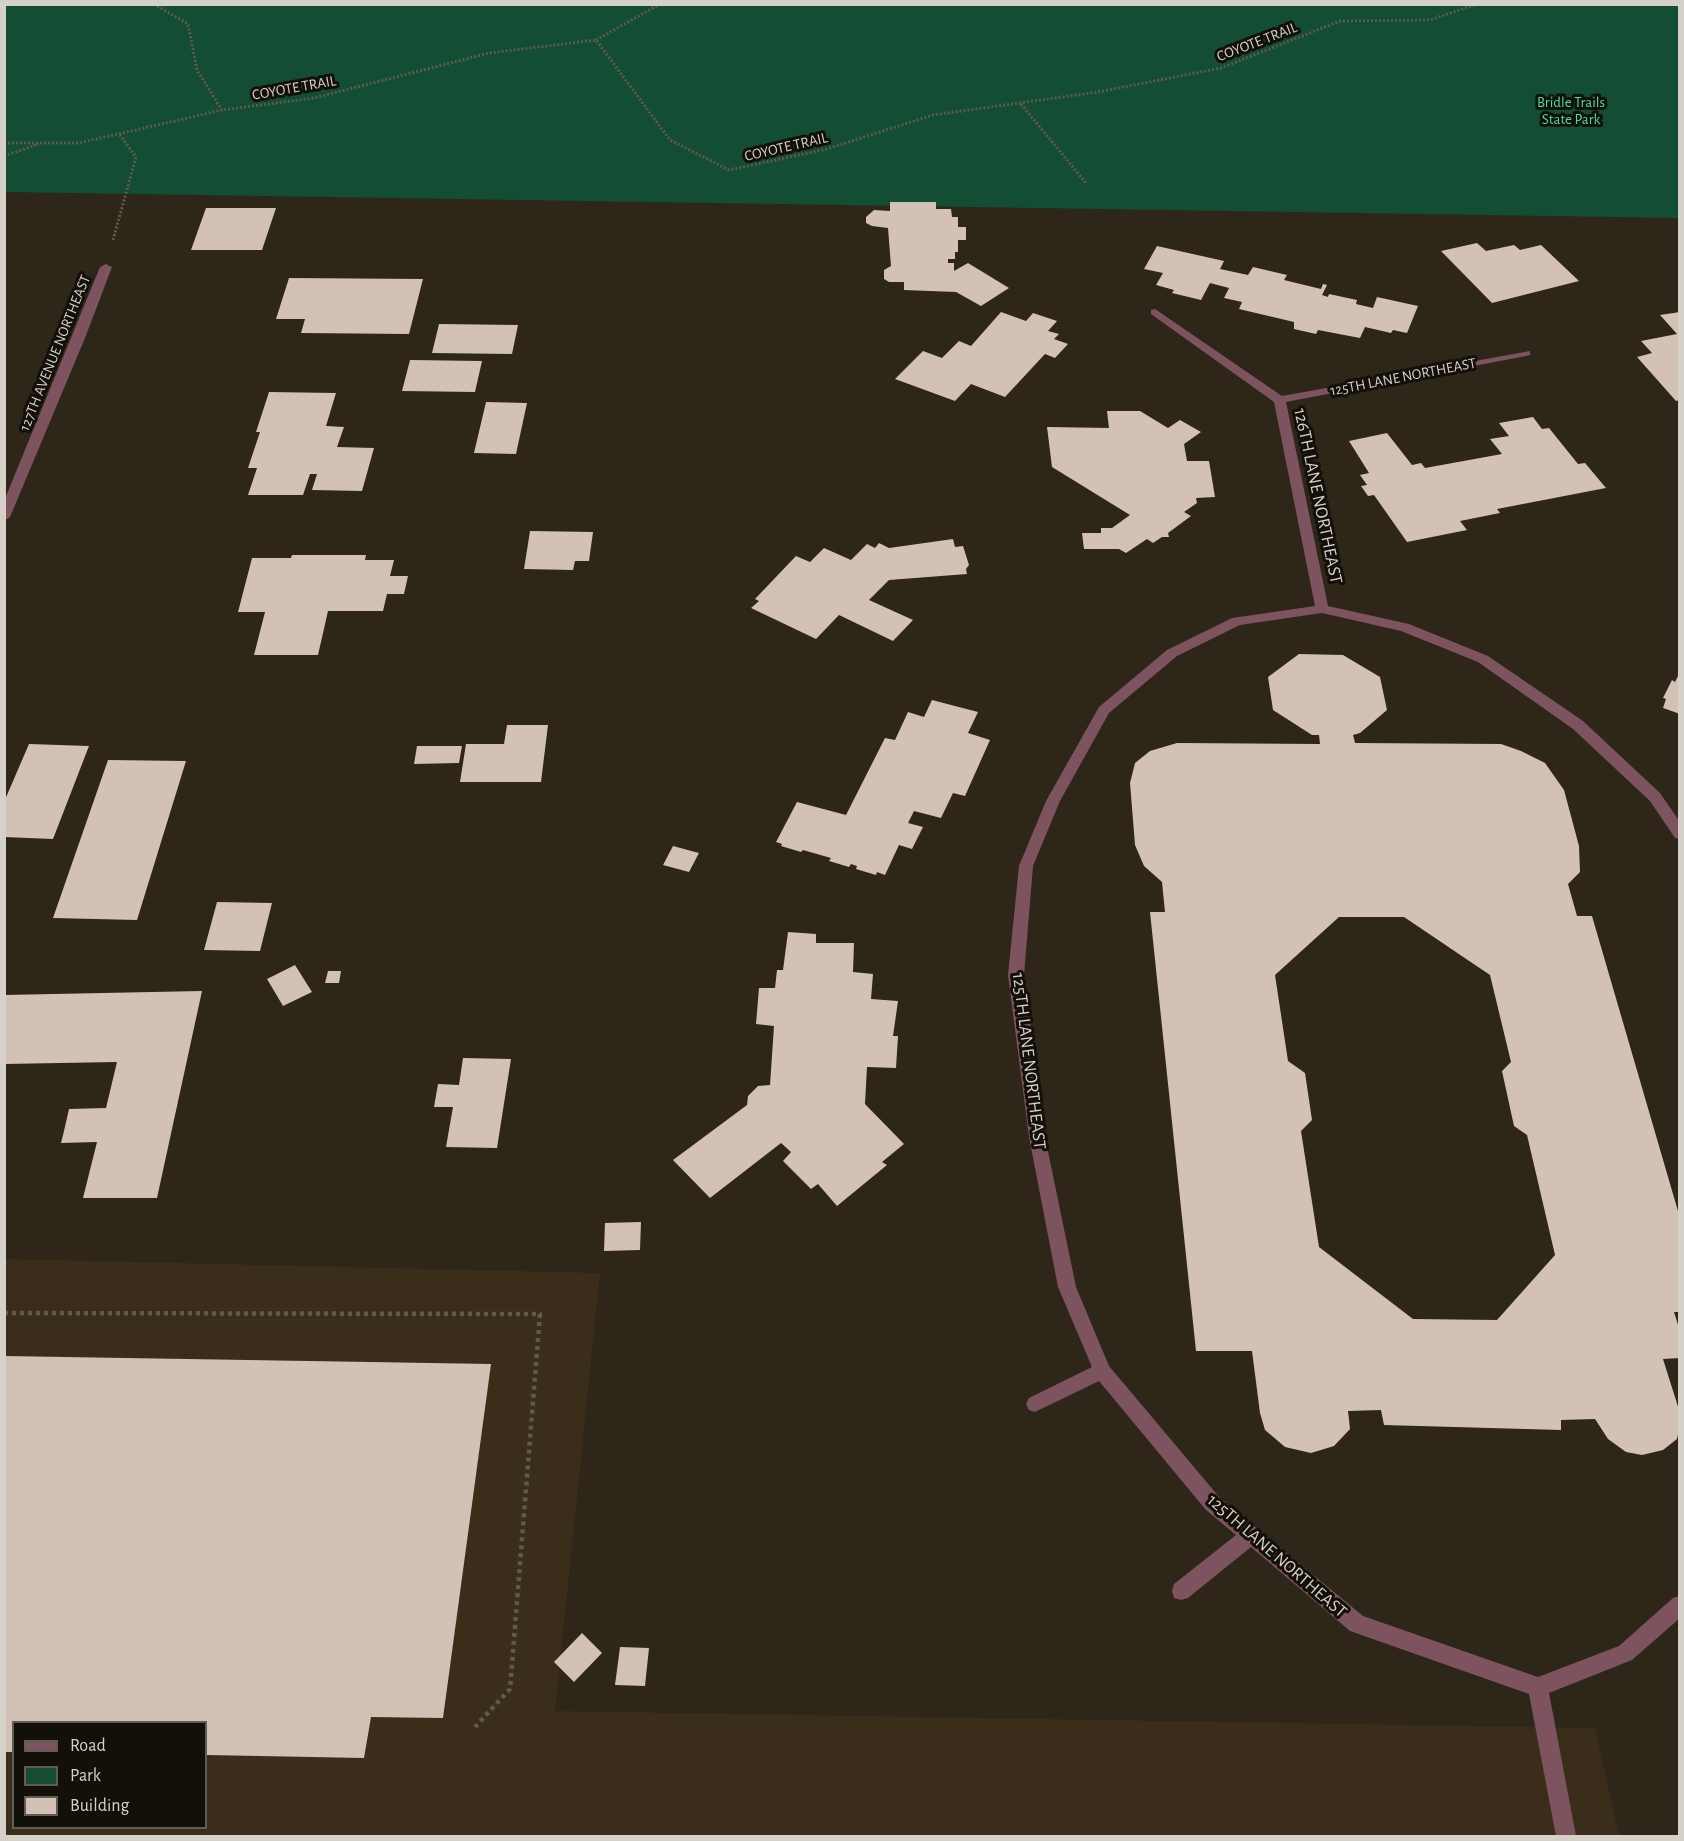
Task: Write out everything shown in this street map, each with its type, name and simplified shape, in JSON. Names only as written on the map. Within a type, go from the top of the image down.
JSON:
[{"type":"street","name":"127TH AVENUE NORTHEAST","points":[[4,517],[79,338],[106,267]]},
{"type":"street","name":"126TH LANE NORTHEAST","points":[[1155,312],[1280,400],[1322,609]]},
{"type":"street","name":"125TH LANE NORTHEAST","points":[[1280,400],[1526,353]]},
{"type":"street","name":"125TH LANE NORTHEAST","points":[[1538,1687],[1357,1624],[1212,1504],[1102,1371],[1067,1287],[1037,1137],[1016,975],[1026,866],[1053,801],[1104,710],[1172,653],[1237,621],[1322,609],[1404,627],[1483,659],[1578,725],[1655,797],[1680,834]]},
{"type":"street","points":[[1035,1404],[1102,1371]]},
{"type":"street","points":[[1181,1591],[1250,1536]]},
{"type":"street","points":[[1566,1836],[1538,1687],[1625,1653],[1680,1605]]},
{"type":"path","points":[[154,4],[188,24],[197,70],[222,110]]},
{"type":"path","points":[[596,40],[660,4]]},
{"type":"path","name":"COYOTE TRAIL","points":[[4,142],[79,143],[222,110],[314,98],[489,53],[596,40],[670,140],[729,170],[827,149],[933,115],[1098,92],[1221,68],[1340,21],[1430,20],[1477,4]]},
{"type":"path","points":[[1020,103],[1086,183]]},
{"type":"path","points":[[106,267],[136,157],[120,135]]},
{"type":"path","points":[[4,156],[43,143]]},
{"type":"path","points":[[4,1313],[540,1314],[510,1689],[475,1726]]},
{"type":"shaded area","points":[[5,1259],[600,1273],[555,1711],[1595,1728],[1619,1836],[5,1836]]},
{"type":"green space","name":"Bridle Trails State Park","points":[[5,5],[1679,5],[1679,218],[5,192]]},
{"type":"building","points":[[890,202],[936,202],[936,209],[951,209],[952,217],[958,217],[958,227],[966,227],[966,240],[958,240],[958,252],[955,252],[955,259],[948,259],[948,263],[954,263],[954,271],[968,263],[1009,288],[981,306],[956,292],[904,290],[904,282],[889,282],[884,279],[884,270],[891,266],[888,228],[866,223],[866,217],[874,210],[890,211]]},
{"type":"building","points":[[206,208],[276,208],[262,250],[191,250]]},
{"type":"building","points":[[1477,243],[1486,251],[1514,245],[1520,250],[1541,245],[1579,281],[1492,303],[1441,251]]},
{"type":"building","points":[[1157,246],[1224,261],[1220,269],[1248,275],[1253,267],[1287,275],[1284,280],[1321,289],[1323,284],[1327,285],[1322,295],[1328,297],[1329,294],[1357,300],[1356,304],[1373,308],[1377,297],[1418,306],[1407,333],[1393,330],[1391,333],[1365,327],[1360,338],[1318,330],[1316,334],[1294,329],[1294,322],[1239,309],[1242,302],[1224,298],[1229,288],[1210,283],[1201,300],[1172,293],[1174,290],[1156,285],[1163,273],[1144,269]]},
{"type":"building","points":[[289,278],[423,279],[409,334],[301,333],[305,319],[276,319]]},
{"type":"building","points":[[1001,312],[1026,321],[1033,313],[1057,321],[1048,331],[1059,334],[1054,339],[1068,344],[1055,358],[1045,354],[1005,397],[971,384],[955,401],[895,379],[923,351],[942,358],[959,341],[971,346]]},
{"type":"building","points":[[1680,312],[1680,400],[1676,401],[1637,357],[1652,353],[1641,341],[1677,334],[1660,315]]},
{"type":"building","points":[[439,324],[518,325],[512,354],[432,353]]},
{"type":"building","points":[[410,360],[482,361],[475,392],[402,391]]},
{"type":"building","points":[[269,392],[336,393],[326,426],[344,427],[337,447],[374,448],[362,491],[312,490],[317,474],[310,474],[303,495],[248,495],[257,468],[248,468],[260,432],[256,432]]},
{"type":"building","points":[[486,402],[527,403],[516,454],[474,453]]},
{"type":"building","points":[[1107,411],[1140,411],[1168,428],[1180,420],[1201,432],[1184,444],[1187,461],[1209,461],[1215,497],[1196,498],[1197,503],[1184,512],[1191,516],[1168,533],[1169,537],[1162,537],[1153,543],[1147,539],[1126,553],[1119,549],[1084,549],[1082,533],[1101,533],[1101,528],[1112,528],[1130,515],[1052,467],[1047,427],[1109,428]]},
{"type":"building","points":[[1533,417],[1542,429],[1549,428],[1578,464],[1585,463],[1606,488],[1497,509],[1500,513],[1460,521],[1467,530],[1407,542],[1374,495],[1368,496],[1361,486],[1367,485],[1360,475],[1369,473],[1349,441],[1387,433],[1412,465],[1421,463],[1425,468],[1502,454],[1490,439],[1509,436],[1499,423]]},
{"type":"building","points":[[530,531],[593,532],[589,561],[575,561],[573,570],[524,569]]},
{"type":"building","points":[[953,539],[955,547],[963,546],[969,565],[966,569],[967,574],[889,580],[869,600],[913,620],[893,641],[839,615],[816,639],[751,608],[759,601],[755,599],[796,556],[810,562],[824,548],[851,560],[867,544],[875,548],[879,543],[889,548]]},
{"type":"building","points":[[292,555],[366,555],[365,560],[394,560],[390,576],[408,576],[404,594],[387,594],[383,611],[328,611],[318,655],[254,655],[265,612],[238,612],[252,558],[291,558]]},
{"type":"building","points":[[1299,654],[1343,655],[1380,677],[1387,710],[1360,733],[1353,735],[1355,743],[1501,744],[1545,763],[1564,790],[1579,846],[1580,872],[1568,884],[1577,916],[1592,916],[1680,1218],[1680,1312],[1674,1312],[1680,1331],[1680,1358],[1663,1359],[1680,1413],[1680,1425],[1677,1439],[1663,1450],[1642,1455],[1626,1452],[1608,1439],[1595,1419],[1561,1420],[1561,1430],[1384,1425],[1381,1410],[1348,1411],[1350,1429],[1334,1446],[1311,1453],[1285,1447],[1265,1430],[1260,1413],[1252,1351],[1196,1351],[1150,912],[1165,912],[1162,882],[1144,866],[1135,845],[1130,783],[1135,763],[1150,751],[1177,743],[1320,744],[1319,735],[1312,735],[1273,710],[1268,677]],"holes":[[[1339,917],[1404,917],[1490,975],[1511,1062],[1502,1071],[1514,1126],[1527,1135],[1555,1255],[1497,1320],[1413,1319],[1319,1247],[1301,1131],[1312,1120],[1305,1073],[1288,1061],[1275,975]]]},
{"type":"building","points":[[1680,672],[1680,714],[1663,708],[1666,699],[1663,698],[1672,680],[1675,682]]},
{"type":"building","points":[[932,700],[978,712],[968,733],[990,740],[965,796],[953,793],[941,818],[914,811],[908,823],[923,827],[912,849],[899,845],[885,875],[877,872],[876,875],[856,869],[857,866],[851,864],[849,867],[829,861],[831,858],[803,850],[801,852],[781,846],[782,844],[776,842],[797,802],[846,815],[885,738],[895,740],[908,712],[924,717]]},
{"type":"building","points":[[507,725],[548,725],[541,782],[460,782],[466,744],[504,744]]},
{"type":"building","points":[[29,744],[89,746],[53,839],[4,837],[4,802]]},
{"type":"building","points":[[417,746],[462,746],[459,763],[414,764]]},
{"type":"building","points":[[108,760],[186,761],[137,920],[53,918]]},
{"type":"building","points":[[673,846],[699,853],[689,872],[663,865]]},
{"type":"building","points":[[217,902],[272,903],[260,951],[204,950]]},
{"type":"building","points":[[788,932],[816,934],[816,943],[854,943],[853,972],[873,974],[871,999],[898,1001],[893,1036],[898,1036],[896,1068],[867,1067],[865,1104],[904,1144],[882,1162],[887,1165],[837,1206],[818,1184],[811,1189],[783,1161],[791,1152],[781,1143],[710,1198],[673,1160],[747,1105],[748,1096],[758,1086],[770,1085],[774,1026],[756,1024],[759,988],[775,988],[777,970],[783,970]]},
{"type":"building","points":[[295,965],[312,992],[283,1006],[267,979]]},
{"type":"building","points":[[328,971],[341,971],[339,983],[325,983]]},
{"type":"building","points":[[202,991],[157,1198],[83,1198],[97,1142],[61,1143],[69,1109],[106,1108],[117,1062],[4,1064],[4,995]]},
{"type":"building","points":[[463,1058],[511,1059],[497,1148],[446,1147],[453,1107],[434,1107],[438,1084],[459,1085]]},
{"type":"building","points":[[641,1222],[640,1250],[604,1251],[605,1223]]},
{"type":"building","points":[[4,1356],[491,1364],[443,1718],[371,1717],[364,1758],[207,1755],[207,1721],[12,1721],[12,1752],[4,1752]]},
{"type":"building","points":[[582,1633],[602,1653],[574,1682],[554,1662]]},
{"type":"building","points":[[620,1647],[649,1648],[645,1686],[615,1685]]}]
